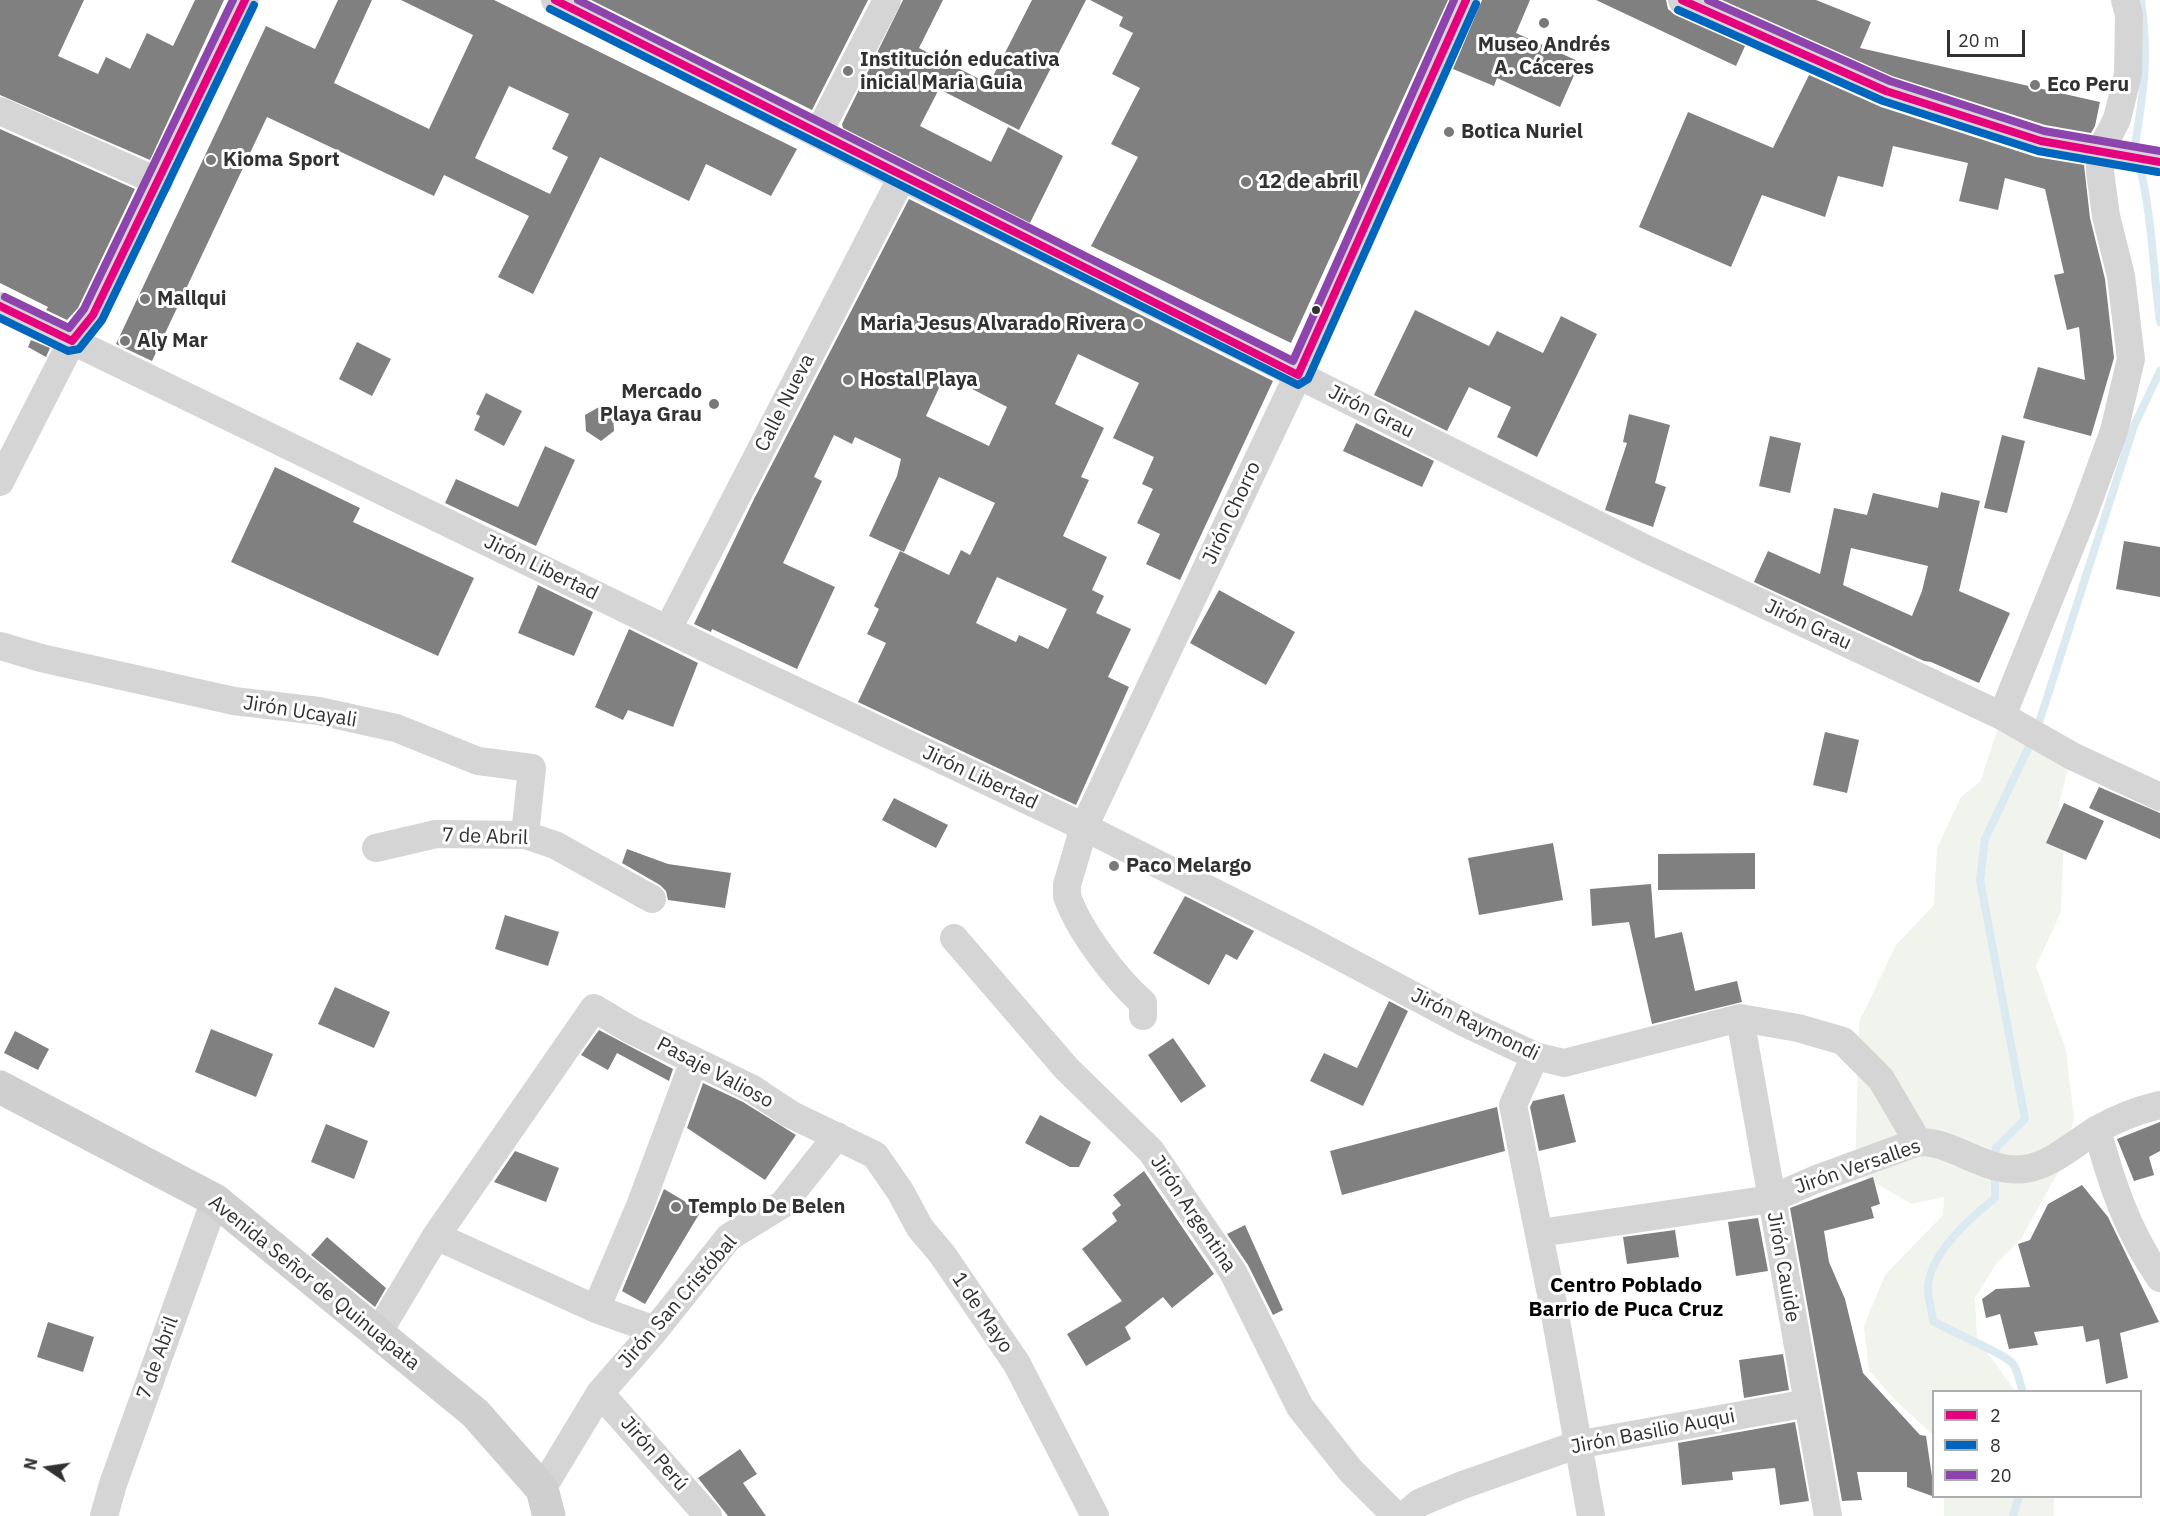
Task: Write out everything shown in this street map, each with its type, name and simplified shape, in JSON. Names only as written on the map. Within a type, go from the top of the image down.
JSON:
[{"type":"street","points":[[0,482],[72,341],[93,315],[245,0]]},
{"type":"street","points":[[818,134],[887,0]]},
{"type":"street","name":"Jirón Chorro","points":[[1143,1016],[1143,1003],[1126,988],[1108,966],[1067,896],[1067,885],[1084,827],[1298,375],[1466,0]]},
{"type":"street","points":[[1682,0],[1886,91],[2041,141],[2151,161]]},
{"type":"street","points":[[2002,716],[2088,503],[2114,431],[2131,359],[2121,276],[2103,194],[2103,152],[2117,119],[2128,74],[2128,15],[2125,0]]},
{"type":"street","name":"Jirón Grau","points":[[567,3],[902,177],[1646,549],[2002,716],[2072,756],[2160,797]]},
{"type":"street","points":[[0,111],[159,182]]},
{"type":"street","name":"Calle Nueva","points":[[668,629],[902,177]]},
{"type":"street","name":"Jirón Libertad","points":[[0,306],[1084,827]]},
{"type":"street","name":"Jirón Ucayali","points":[[0,646],[41,658],[234,701],[319,711],[385,726],[478,761],[532,768],[525,835]]},
{"type":"street","name":"Jirón Raymondi","points":[[1084,827],[1307,939],[1463,1022],[1536,1056],[1564,1063],[1740,1018],[1798,1028],[1843,1041],[1881,1079],[1927,1143]]},
{"type":"street","name":"7 de Abril","points":[[376,848],[436,834],[525,835],[555,845],[652,899]]},
{"type":"street","name":"Jirón Argentina","points":[[954,938],[1066,1068],[1151,1151],[1233,1272],[1300,1407],[1351,1470],[1396,1516]]},
{"type":"street","name":"Pasaje Valioso","points":[[436,1236],[594,1008],[630,1030],[751,1088],[790,1114],[837,1136]]},
{"type":"street","name":"Jirón Cauide","points":[[1740,1018],[1828,1516]]},
{"type":"street","points":[[1536,1056],[1513,1105],[1540,1233],[1576,1445],[1591,1516]]},
{"type":"street","points":[[596,1309],[640,1206],[694,1061]]},
{"type":"street","name":"Avenida Señor de Quinuapata","points":[[0,1087],[215,1200],[475,1413],[545,1502]]},
{"type":"street","name":"Jirón Versalles","points":[[1540,1233],[1771,1199],[1814,1179],[1927,1143],[1988,1164],[2016,1169],[2039,1165],[2097,1130],[2140,1110],[2160,1105]]},
{"type":"street","points":[[2097,1130],[2122,1210],[2139,1249],[2160,1278]]},
{"type":"street","name":"Jirón San Cristóbal","points":[[545,1502],[600,1393],[655,1330],[729,1237],[783,1204],[837,1136]]},
{"type":"street","name":"1 de Mayo","points":[[837,1136],[875,1155],[900,1191],[920,1228],[942,1254],[994,1328],[1042,1410],[1095,1516]]},
{"type":"street","name":"7 de Abril","points":[[104,1516],[113,1484],[215,1200]]},
{"type":"street","points":[[378,1333],[436,1236],[596,1309],[655,1330]]},
{"type":"street","name":"Jirón Perú","points":[[600,1393],[708,1516]]},
{"type":"street","name":"Jirón Basilio Auqui","points":[[1404,1516],[1419,1503],[1450,1490],[1576,1445],[1808,1403]]},
{"type":"shaded area","points":[[2002,716],[2072,756],[2059,802],[2064,832],[2061,912],[2036,966],[2066,1050],[2074,1118],[2062,1165],[2021,1239],[1996,1264],[1975,1298],[1977,1338],[2014,1390],[1932,1390],[1932,1434],[1894,1399],[1869,1370],[1864,1326],[1885,1275],[1943,1215],[1944,1197],[1912,1204],[1855,1172],[1859,1022],[1896,945],[1934,905],[1937,848],[1961,797],[1980,782]]},
{"type":"shaded area","points":[[1944,1498],[2054,1498],[2054,1516],[1944,1516]]},
{"type":"building","points":[[0,0],[84,0],[58,56],[98,74],[106,57],[130,69],[147,33],[173,46],[195,0],[224,0],[150,160],[0,95]]},
{"type":"building","points":[[338,0],[372,0],[334,83],[429,129],[473,35],[401,0],[494,0],[797,149],[771,196],[706,164],[689,201],[600,157],[533,294],[498,277],[529,216],[444,175],[434,196],[267,117],[152,361],[116,344],[266,26],[315,49]],"holes":[[[509,86],[569,114],[552,149],[568,157],[550,194],[475,158]]]},
{"type":"building","points":[[591,0],[868,0],[812,110]]},
{"type":"building","points":[[903,0],[943,0],[919,48],[989,84],[1032,0],[1086,0],[1019,130],[939,89],[920,126],[991,162],[1008,127],[1063,156],[1030,223],[843,128],[842,124]]},
{"type":"building","name":"12 de abril","points":[[1090,0],[1448,0],[1291,343],[1091,246],[1138,157],[1111,144],[1140,88],[1112,74],[1133,33],[1119,26],[1123,17]]},
{"type":"building","points":[[1482,0],[1530,0],[1516,33],[1580,62],[1560,107],[1497,78],[1494,86],[1453,69]]},
{"type":"building","points":[[1596,0],[1666,0],[1668,9],[1675,15],[1745,46],[1736,66]]},
{"type":"building","points":[[1722,0],[1816,0],[1871,22],[1860,48],[2100,102],[2095,126],[2091,133],[2045,125],[1892,76]]},
{"type":"building","points":[[1809,75],[1881,107],[2036,157],[2084,165],[2090,218],[2105,279],[2114,358],[2091,436],[2023,418],[2038,367],[2085,380],[2079,327],[2067,330],[2054,275],[2064,273],[2045,189],[2005,178],[1998,210],[1959,201],[1968,163],[1893,146],[1883,187],[1838,176],[1825,217],[1762,195],[1731,267],[1639,227],[1688,112],[1773,148]]},
{"type":"building","points":[[0,129],[135,189],[78,308],[67,320],[46,310],[48,307],[0,283]]},
{"type":"building","points":[[909,199],[1273,381],[1180,580],[1146,564],[1160,534],[1137,523],[1153,489],[1142,484],[1154,457],[1113,438],[1139,383],[1078,354],[1055,404],[1104,428],[1081,477],[1089,480],[1063,536],[1107,557],[1092,590],[1104,596],[1096,613],[1131,629],[1108,677],[1129,687],[1076,805],[858,702],[886,643],[867,634],[879,609],[874,606],[900,551],[949,575],[961,550],[970,555],[995,503],[939,477],[904,552],[869,536],[897,476],[901,459],[855,437],[852,444],[834,435],[814,477],[822,481],[783,563],[835,587],[797,669],[712,629],[711,632],[694,624],[754,499]],"holes":[[[945,375],[1007,407],[989,446],[926,416]],[[997,577],[1067,609],[1048,649],[1019,635],[1016,642],[976,623]]]},
{"type":"building","points":[[1415,310],[1489,346],[1497,331],[1543,353],[1561,316],[1597,334],[1537,457],[1497,437],[1511,407],[1469,387],[1447,431],[1374,395]]},
{"type":"building","points":[[31,340],[50,348],[46,357],[28,347]]},
{"type":"building","points":[[357,342],[391,359],[372,396],[339,379]]},
{"type":"building","points":[[486,393],[522,411],[504,446],[474,430],[480,416],[476,414]]},
{"type":"building","points":[[599,407],[613,415],[614,431],[601,441],[586,431],[585,415]]},
{"type":"building","points":[[1629,414],[1670,425],[1655,483],[1666,487],[1653,527],[1605,510],[1627,443],[1623,442]]},
{"type":"building","points":[[1356,423],[1434,461],[1422,487],[1343,451]]},
{"type":"building","points":[[2002,435],[2025,441],[2007,513],[1984,508]]},
{"type":"building","points":[[1770,436],[1801,443],[1790,493],[1759,486]]},
{"type":"building","points":[[545,446],[575,460],[536,546],[445,503],[456,479],[518,507]]},
{"type":"building","points":[[275,467],[360,508],[353,522],[474,578],[438,656],[231,562]]},
{"type":"building","points":[[1941,492],[1980,501],[1959,591],[2010,613],[1979,683],[1924,661],[1754,582],[1768,551],[1820,574],[1834,508],[1867,515],[1873,493],[1938,508]],"holes":[[[1851,548],[1928,566],[1922,591],[1912,616],[1843,585]]]},
{"type":"building","points":[[2124,541],[2160,547],[2160,597],[2116,589]]},
{"type":"building","points":[[538,585],[593,612],[574,656],[518,633]]},
{"type":"building","points":[[1219,590],[1295,632],[1266,685],[1190,643]]},
{"type":"building","points":[[629,629],[698,663],[673,727],[628,710],[623,720],[595,707]]},
{"type":"building","points":[[1825,732],[1859,740],[1847,793],[1813,785]]},
{"type":"building","points":[[2099,787],[2160,813],[2160,839],[2089,808]]},
{"type":"building","points":[[894,798],[948,825],[936,848],[882,820]]},
{"type":"building","points":[[2064,803],[2104,821],[2086,860],[2046,843]]},
{"type":"building","points":[[1553,843],[1563,900],[1479,915],[1468,858]]},
{"type":"building","points":[[627,849],[668,864],[731,873],[725,908],[668,900],[666,891],[660,885],[622,863]]},
{"type":"building","points":[[1755,853],[1755,889],[1658,890],[1658,854]]},
{"type":"building","points":[[1651,884],[1655,938],[1682,932],[1695,991],[1737,981],[1742,1002],[1652,1024],[1629,922],[1592,926],[1590,889]]},
{"type":"building","points":[[1185,896],[1254,931],[1237,960],[1226,954],[1209,985],[1153,953]]},
{"type":"building","points":[[505,915],[559,932],[548,966],[495,949]]},
{"type":"building","points":[[335,987],[390,1012],[374,1048],[318,1024]]},
{"type":"building","points":[[1389,1001],[1408,1011],[1363,1106],[1310,1081],[1324,1053],[1357,1068]]},
{"type":"building","points":[[211,1029],[273,1054],[256,1097],[195,1072]]},
{"type":"building","points":[[599,1030],[673,1069],[669,1081],[617,1053],[608,1070],[581,1055]]},
{"type":"building","points":[[15,1031],[49,1049],[38,1070],[4,1053]]},
{"type":"building","points":[[1173,1038],[1206,1086],[1181,1103],[1148,1055]]},
{"type":"building","points":[[703,1083],[743,1102],[796,1135],[765,1180],[687,1128]]},
{"type":"building","points":[[1564,1094],[1576,1142],[1539,1151],[1530,1107],[1533,1101]]},
{"type":"building","points":[[1497,1107],[1505,1151],[1342,1195],[1330,1151]]},
{"type":"building","points":[[1040,1115],[1091,1142],[1079,1167],[1070,1167],[1025,1143]]},
{"type":"building","points":[[2160,1122],[2160,1151],[2149,1157],[2154,1175],[2134,1181],[2117,1139]]},
{"type":"building","points":[[326,1124],[368,1141],[354,1179],[311,1162]]},
{"type":"building","points":[[515,1151],[559,1168],[546,1202],[494,1182]]},
{"type":"building","points":[[1144,1171],[1214,1274],[1172,1308],[1163,1297],[1125,1327],[1131,1339],[1086,1366],[1067,1334],[1122,1301],[1082,1249],[1117,1221],[1112,1213],[1121,1205],[1113,1195]]},
{"type":"building","points":[[1873,1177],[1880,1204],[1871,1207],[1874,1218],[1824,1231],[1829,1262],[1845,1299],[1863,1373],[1920,1435],[1926,1436],[1932,1477],[1932,1496],[1907,1487],[1907,1472],[1857,1472],[1862,1500],[1842,1501],[1790,1208]]},
{"type":"building","points":[[2082,1185],[2108,1217],[2159,1322],[2120,1333],[2128,1378],[2106,1384],[2099,1339],[2086,1342],[2083,1326],[2034,1332],[2038,1345],[2009,1349],[2000,1314],[1986,1318],[1982,1299],[1996,1289],[2030,1287],[2018,1244],[2030,1240],[2048,1204]]},
{"type":"building","points":[[664,1189],[701,1211],[645,1304],[622,1291]]},
{"type":"building","points":[[1758,1218],[1768,1271],[1736,1276],[1728,1222]]},
{"type":"building","points":[[1245,1225],[1283,1310],[1273,1315],[1248,1265],[1227,1234]]},
{"type":"building","points":[[1675,1230],[1679,1257],[1627,1264],[1623,1237]]},
{"type":"building","points":[[327,1237],[386,1288],[375,1307],[311,1255]]},
{"type":"building","points":[[48,1322],[94,1337],[83,1372],[37,1357]]},
{"type":"building","points":[[1783,1354],[1789,1390],[1744,1398],[1739,1360]]},
{"type":"building","points":[[1795,1422],[1809,1501],[1780,1505],[1775,1468],[1732,1472],[1733,1480],[1682,1485],[1678,1443]]},
{"type":"building","points":[[740,1449],[757,1474],[743,1483],[766,1516],[728,1516],[698,1478]]},
{"type":"waterway","points":[[2136,151],[2145,56],[2141,0]]},
{"type":"waterway","points":[[2139,163],[2150,222],[2160,322]]},
{"type":"waterway","points":[[2037,729],[2134,426],[2160,371]]},
{"type":"waterway","points":[[1996,1160],[1996,1148],[2025,1119],[1980,880],[1985,839],[2032,740]]},
{"type":"waterway","points":[[1995,1172],[1995,1198],[1952,1238],[1943,1251],[1930,1276],[1929,1297],[1933,1321],[2008,1360],[2015,1367],[2022,1390]]},
{"type":"waterway","points":[[2013,1516],[2018,1498]]},
{"type":"transit line","name":"20","points":[[5,297],[69,328],[84,309],[233,0]]},
{"type":"transit line","name":"2","points":[[0,306],[72,341],[93,315],[245,0]]},
{"type":"transit line","name":"2","points":[[555,0],[1298,375],[1466,0]]},
{"type":"transit line","name":"20","points":[[578,0],[1293,361],[1454,0]]},
{"type":"transit line","name":"2","points":[[1682,0],[1886,91],[2041,141],[2160,162]]},
{"type":"transit line","name":"20","points":[[1708,0],[1890,81],[2044,131],[2160,151]]},
{"type":"transit line","name":"8","points":[[550,9],[1298,385],[1308,379],[1476,4]]},
{"type":"transit line","name":"8","points":[[0,318],[68,351],[79,349],[102,320],[254,5]]},
{"type":"transit line","name":"8","points":[[1678,10],[1883,101],[2038,151],[2158,172]]},
{"type":"place","name":"Museo Andrés A. Cáceres","points":[[1544,23]]},
{"type":"place","name":"Institución educativa inicial Maria Guia","points":[[848,71]]},
{"type":"place","name":"Eco Peru","points":[[2035,85]]},
{"type":"place","name":"Botica Nuriel","points":[[1449,132]]},
{"type":"place","name":"Kioma Sport","points":[[211,160]]},
{"type":"place","name":"12 de abril","points":[[1246,182]]},
{"type":"place","name":"Mallqui","points":[[145,299]]},
{"type":"place","name":"Maria Jesus Alvarado Rivera","points":[[1138,324]]},
{"type":"place","name":"Aly Mar","points":[[125,341]]},
{"type":"place","name":"Hostal Playa","points":[[848,380]]},
{"type":"place","name":"Mercado Playa Grau","points":[[714,404]]},
{"type":"place","name":"Paco Melargo","points":[[1114,866]]},
{"type":"place","name":"Templo De Belen","points":[[676,1207]]},
{"type":"district","name":"Centro Poblado Barrio de Puca Cruz","points":[[1626,1298]]}]
